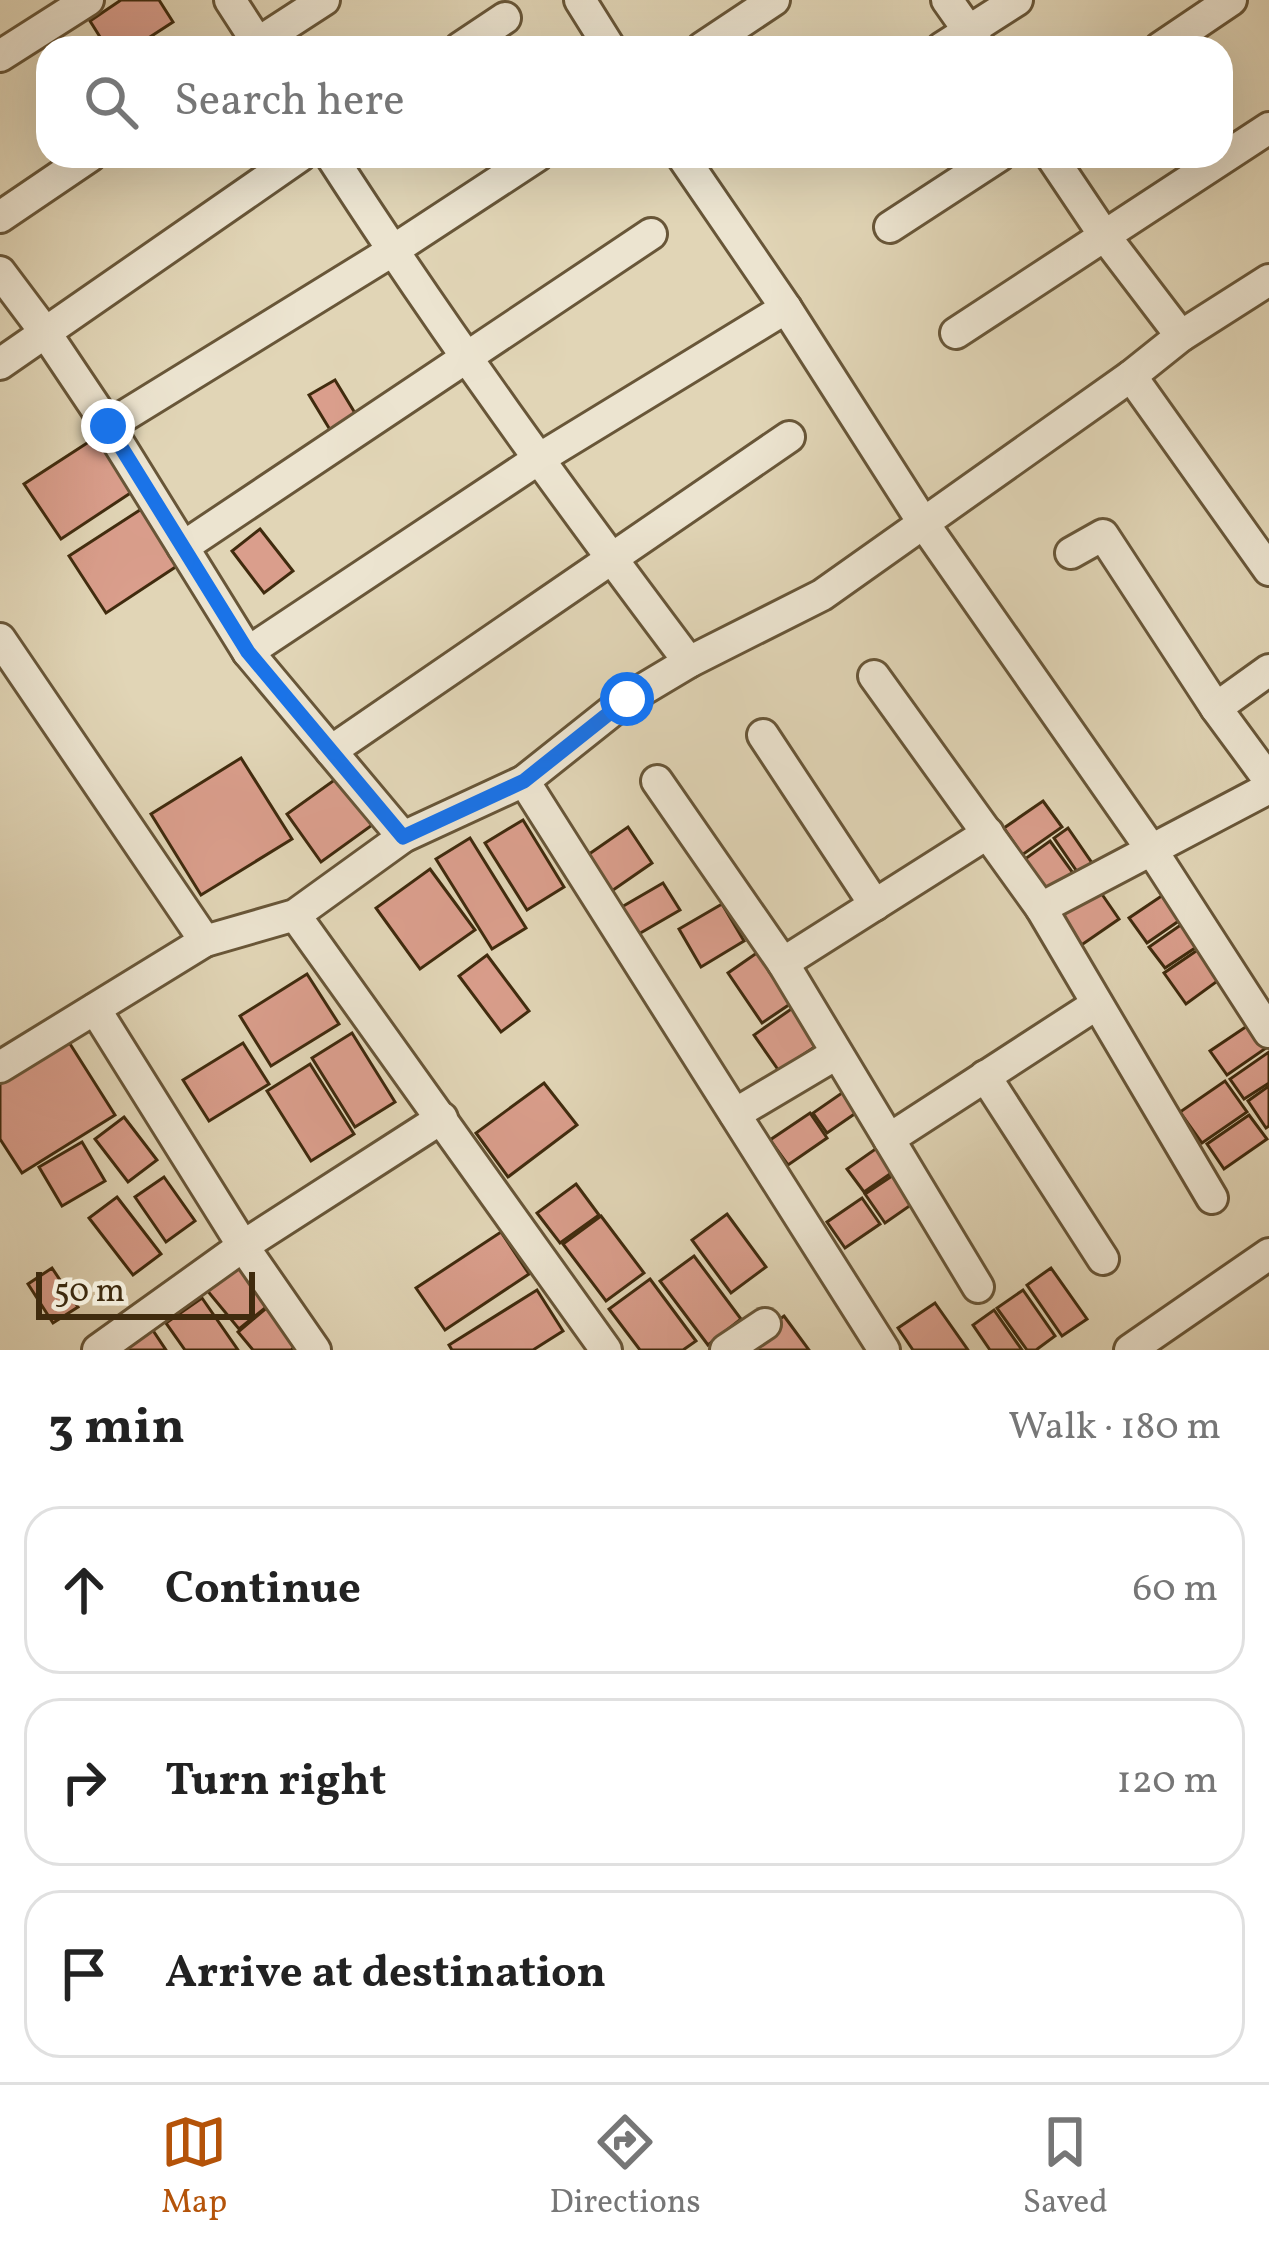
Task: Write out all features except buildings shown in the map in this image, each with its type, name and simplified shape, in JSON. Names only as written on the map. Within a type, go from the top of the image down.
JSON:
[{"type":"street","points":[[0,56],[88,0]]},
{"type":"street","points":[[230,0],[250,36]]},
{"type":"street","points":[[271,36],[324,0]]},
{"type":"street","points":[[580,0],[602,36]]},
{"type":"street","points":[[720,36],[774,0]]},
{"type":"street","points":[[947,0],[962,36]]},
{"type":"street","points":[[972,36],[1017,0]]},
{"type":"street","points":[[1178,36],[1231,0]]},
{"type":"street","points":[[478,36],[505,18]]},
{"type":"street","points":[[1233,152],[1269,128]]},
{"type":"street","points":[[0,217],[72,168]]},
{"type":"street","points":[[0,364],[283,168]]},
{"type":"street","points":[[339,168],[538,460],[689,662]]},
{"type":"street","points":[[108,426],[519,168]]},
{"type":"street","points":[[690,168],[924,524],[1150,849],[1269,1032]]},
{"type":"street","points":[[890,227],[981,168]]},
{"type":"street","points":[[1059,168],[1181,336]]},
{"type":"street","points":[[956,334],[1208,168]]},
{"type":"street","points":[[183,547],[651,234]]},
{"type":"street","points":[[0,272],[108,426],[248,652],[403,837]]},
{"type":"street","points":[[0,1067],[205,941],[295,915],[403,837],[524,781],[627,699],[822,595],[1181,336],[1269,280]]},
{"type":"street","points":[[248,652],[538,460],[786,308]]},
{"type":"street","points":[[1131,376],[1269,570]]},
{"type":"street","points":[[332,751],[789,437]]},
{"type":"street","points":[[1041,908],[1269,784],[1102,535],[1071,553]]},
{"type":"street","points":[[0,639],[205,941]]},
{"type":"street","points":[[1216,708],[1269,670]]},
{"type":"street","points":[[874,676],[1041,908],[1212,1198]]},
{"type":"street","points":[[763,735],[875,905]]},
{"type":"street","points":[[524,781],[884,1350]]},
{"type":"street","points":[[657,781],[783,963],[978,1287]]},
{"type":"street","points":[[783,963],[988,833]]},
{"type":"street","points":[[295,915],[606,1350]]},
{"type":"street","points":[[889,1139],[1097,1004]]},
{"type":"street","points":[[94,1009],[243,1246],[315,1350]]},
{"type":"street","points":[[735,1114],[836,1054]]},
{"type":"street","points":[[986,1076],[1103,1258]]},
{"type":"street","points":[[98,1350],[243,1246],[442,1118]]},
{"type":"street","points":[[1143,1346],[1269,1254]]},
{"type":"street","points":[[726,1350],[765,1324]]},
{"type":"route","points":[[108,426],[248,652],[403,837],[524,781],[627,699]]}]
